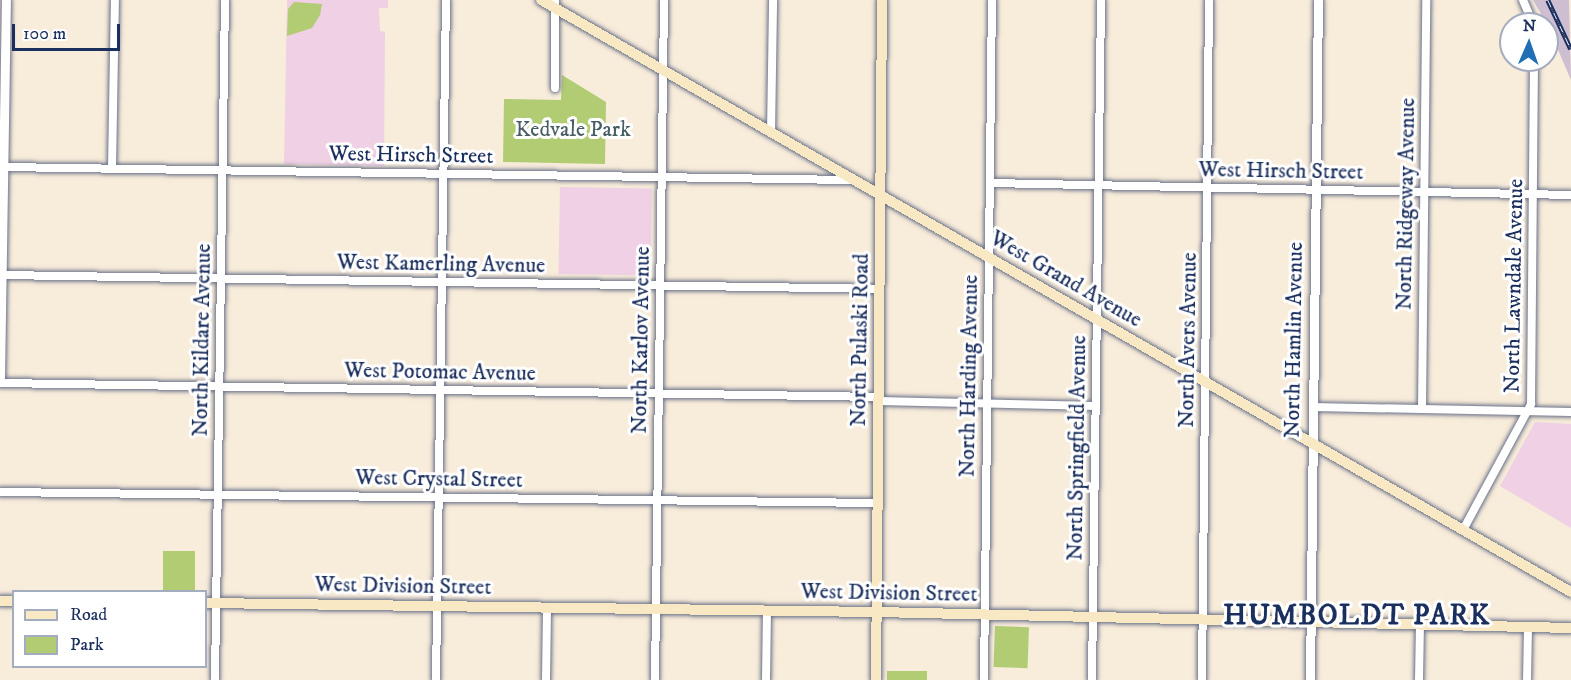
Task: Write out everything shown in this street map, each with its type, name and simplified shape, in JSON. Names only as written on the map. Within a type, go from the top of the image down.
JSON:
[{"type":"main road","name":"West Grand Avenue","points":[[541,0],[555,4],[771,133],[1571,592]]},
{"type":"main road","name":"North Pulaski Road","points":[[876,680],[882,0]]},
{"type":"main road","name":"West Division Street","points":[[211,603],[877,612],[1571,628]]},
{"type":"street","points":[[0,377],[6,0]]},
{"type":"street","points":[[112,168],[115,0]]},
{"type":"street","name":"North Kildare Avenue","points":[[215,680],[211,603],[218,495],[225,0]]},
{"type":"street","points":[[436,680],[446,0]]},
{"type":"street","name":"North Karlov Avenue","points":[[655,680],[664,0]]},
{"type":"street","points":[[771,133],[773,0]]},
{"type":"street","name":"North Harding Avenue","points":[[984,680],[992,0]]},
{"type":"street","name":"North Springfield Avenue","points":[[1092,680],[1101,0]]},
{"type":"street","name":"North Avers Avenue","points":[[1202,680],[1209,0]]},
{"type":"street","name":"North Hamlin Avenue","points":[[1310,680],[1318,0]]},
{"type":"street","name":"North Ridgeway Avenue","points":[[1422,409],[1426,0]]},
{"type":"street","points":[[555,4],[555,88]]},
{"type":"street","name":"North Lawndale Avenue","points":[[1463,530],[1529,411],[1534,72]]},
{"type":"street","name":"West Hirsch Street","points":[[3,166],[854,180]]},
{"type":"street","name":"West Hirsch Street","points":[[990,183],[1571,195]]},
{"type":"street","name":"West Kamerling Avenue","points":[[2,276],[880,289]]},
{"type":"street","name":"West Potomac Avenue","points":[[0,383],[659,393],[1096,406]]},
{"type":"street","points":[[1313,407],[1571,412]]},
{"type":"street","name":"West Crystal Street","points":[[0,492],[878,503]]},
{"type":"street","points":[[546,680],[547,608]]},
{"type":"street","points":[[766,680],[767,610]]},
{"type":"street","points":[[1419,680],[1420,625]]},
{"type":"street","points":[[1527,627],[1527,680]]},
{"type":"shaded area","points":[[287,0],[388,0],[388,8],[379,8],[380,31],[385,32],[384,166],[284,164]]},
{"type":"shaded area","points":[[1533,0],[1569,0],[1571,80],[1559,52],[1559,12],[1540,12]]},
{"type":"shaded area","points":[[560,187],[652,189],[650,276],[558,274]]},
{"type":"shaded area","points":[[1535,422],[1571,424],[1571,528],[1500,486]]},
{"type":"green space","points":[[294,2],[322,4],[320,15],[312,28],[287,36],[288,9]]},
{"type":"green space","name":"Kedvale Park","points":[[562,75],[606,102],[605,164],[503,162],[504,99],[561,100]]},
{"type":"green space","points":[[163,551],[195,551],[195,590],[163,590]]},
{"type":"green space","points":[[995,626],[1029,627],[1028,668],[994,667]]},
{"type":"green space","points":[[887,671],[927,671],[927,680],[887,680]]},
{"type":"railway","points":[[1548,0],[1571,49]]},
{"type":"district","name":"HUMBOLDT PARK","points":[[1357,616]]}]
